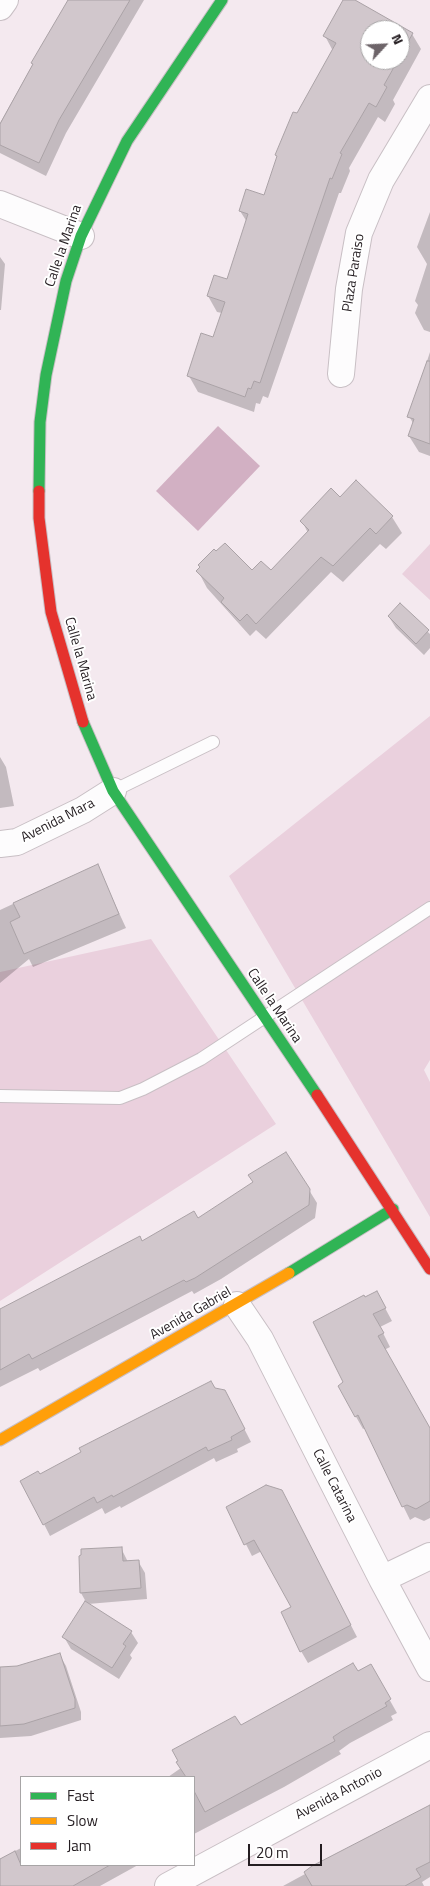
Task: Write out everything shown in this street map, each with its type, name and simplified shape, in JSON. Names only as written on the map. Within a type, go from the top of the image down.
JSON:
[{"type":"street","points":[[0,7],[5,0]]},
{"type":"street","name":"Calle la Marina","points":[[222,0],[127,141],[80,236],[66,282],[46,375],[40,422],[39,518],[48,593],[62,658],[93,748],[113,791],[263,1018],[393,1209],[430,1269]]},
{"type":"street","name":"Plaza Paraiso","points":[[341,374],[349,289],[359,233],[381,180],[430,98]]},
{"type":"street","points":[[0,204],[80,236]]},
{"type":"street","name":"Avenida Mara","points":[[0,844],[17,842],[83,810],[113,791]]},
{"type":"street","name":"Avenida Gabriel","points":[[0,1440],[237,1306],[393,1209]]},
{"type":"street","name":"Calle Catarina","points":[[237,1306],[260,1340],[382,1579],[430,1668]]},
{"type":"street","points":[[382,1579],[430,1556]]},
{"type":"street","name":"Avenida Antonio","points":[[168,1886],[430,1745]]},
{"type":"lane","points":[[113,791],[213,742]]},
{"type":"lane","points":[[0,1096],[120,1098],[143,1089],[201,1059],[430,908]]},
{"type":"shaded area","points":[[218,426],[260,466],[198,531],[156,491]]},
{"type":"shaded area","points":[[430,544],[430,600],[402,574]]},
{"type":"shaded area","points":[[430,716],[430,1060],[424,1070],[430,1082],[430,1217],[229,876]]},
{"type":"shaded area","points":[[151,939],[276,1124],[0,1301],[0,972]]},
{"type":"building","points":[[68,0],[130,0],[59,120],[39,163],[0,145],[0,124],[33,64],[31,63]]},
{"type":"building","points":[[343,0],[355,0],[390,20],[360,20],[360,70],[392,70],[384,85],[387,87],[376,107],[369,103],[340,153],[342,154],[332,179],[330,178],[260,383],[254,381],[251,389],[248,388],[245,397],[187,376],[201,333],[213,337],[225,302],[207,296],[214,275],[227,279],[248,214],[239,211],[246,189],[264,195],[277,156],[275,155],[293,112],[297,113],[336,43],[323,36]]},
{"type":"building","points":[[427,361],[430,361],[430,444],[408,436],[414,419],[407,417]]},
{"type":"building","points":[[356,480],[393,516],[376,534],[370,528],[333,566],[321,557],[256,624],[247,614],[240,621],[221,602],[224,598],[196,571],[200,567],[198,565],[214,549],[216,551],[225,543],[252,570],[261,561],[271,570],[309,530],[300,521],[331,488],[340,497]]},
{"type":"building","points":[[400,603],[429,630],[416,644],[388,616]]},
{"type":"building","points":[[98,864],[119,914],[24,954],[10,922],[20,917],[13,903]]},
{"type":"building","points":[[286,1152],[310,1189],[309,1205],[195,1278],[186,1282],[184,1280],[32,1359],[29,1354],[0,1370],[0,1309],[140,1236],[142,1241],[194,1211],[198,1218],[253,1182],[248,1175]]},
{"type":"building","points":[[377,1291],[386,1308],[373,1314],[384,1333],[378,1336],[430,1428],[430,1501],[416,1509],[407,1505],[402,1507],[358,1415],[355,1417],[338,1386],[343,1382],[313,1322],[364,1295],[365,1297]]},
{"type":"building","points":[[211,1381],[215,1388],[225,1390],[245,1429],[231,1437],[232,1440],[208,1451],[206,1447],[113,1497],[112,1495],[97,1503],[94,1497],[43,1525],[20,1481],[38,1471],[40,1474],[81,1452],[79,1448]]},
{"type":"building","points":[[266,1485],[282,1490],[351,1625],[300,1652],[281,1612],[291,1607],[254,1540],[244,1545],[226,1507]]},
{"type":"building","points":[[122,1547],[123,1561],[139,1560],[141,1588],[80,1593],[79,1556],[81,1555],[81,1549]]},
{"type":"building","points":[[85,1601],[132,1631],[123,1644],[126,1646],[112,1668],[62,1637]]},
{"type":"building","points":[[60,1653],[75,1699],[75,1708],[24,1724],[0,1726],[0,1667],[17,1666]]},
{"type":"building","points":[[353,1663],[358,1671],[371,1664],[391,1699],[385,1703],[387,1706],[333,1737],[335,1741],[205,1812],[195,1793],[195,1776],[185,1776],[176,1762],[178,1761],[172,1750],[235,1716],[241,1725]]},
{"type":"building","points":[[430,1805],[430,1862],[416,1869],[421,1877],[405,1886],[312,1886],[304,1872],[312,1866]]},
{"type":"building","points":[[15,1851],[20,1866],[108,1866],[73,1886],[0,1886],[0,1859]]},
{"type":"traffic: fast","points":[[39,491],[40,422],[46,375],[66,281],[81,236],[127,141],[222,0]]},
{"type":"traffic: fast","points":[[83,722],[113,791],[317,1095]]},
{"type":"traffic: fast","points":[[289,1273],[393,1209]]},
{"type":"traffic: slow","points":[[0,1440],[289,1273]]},
{"type":"traffic: jam","points":[[39,491],[39,518],[51,612],[83,722]]},
{"type":"traffic: jam","points":[[317,1095],[430,1269]]}]
